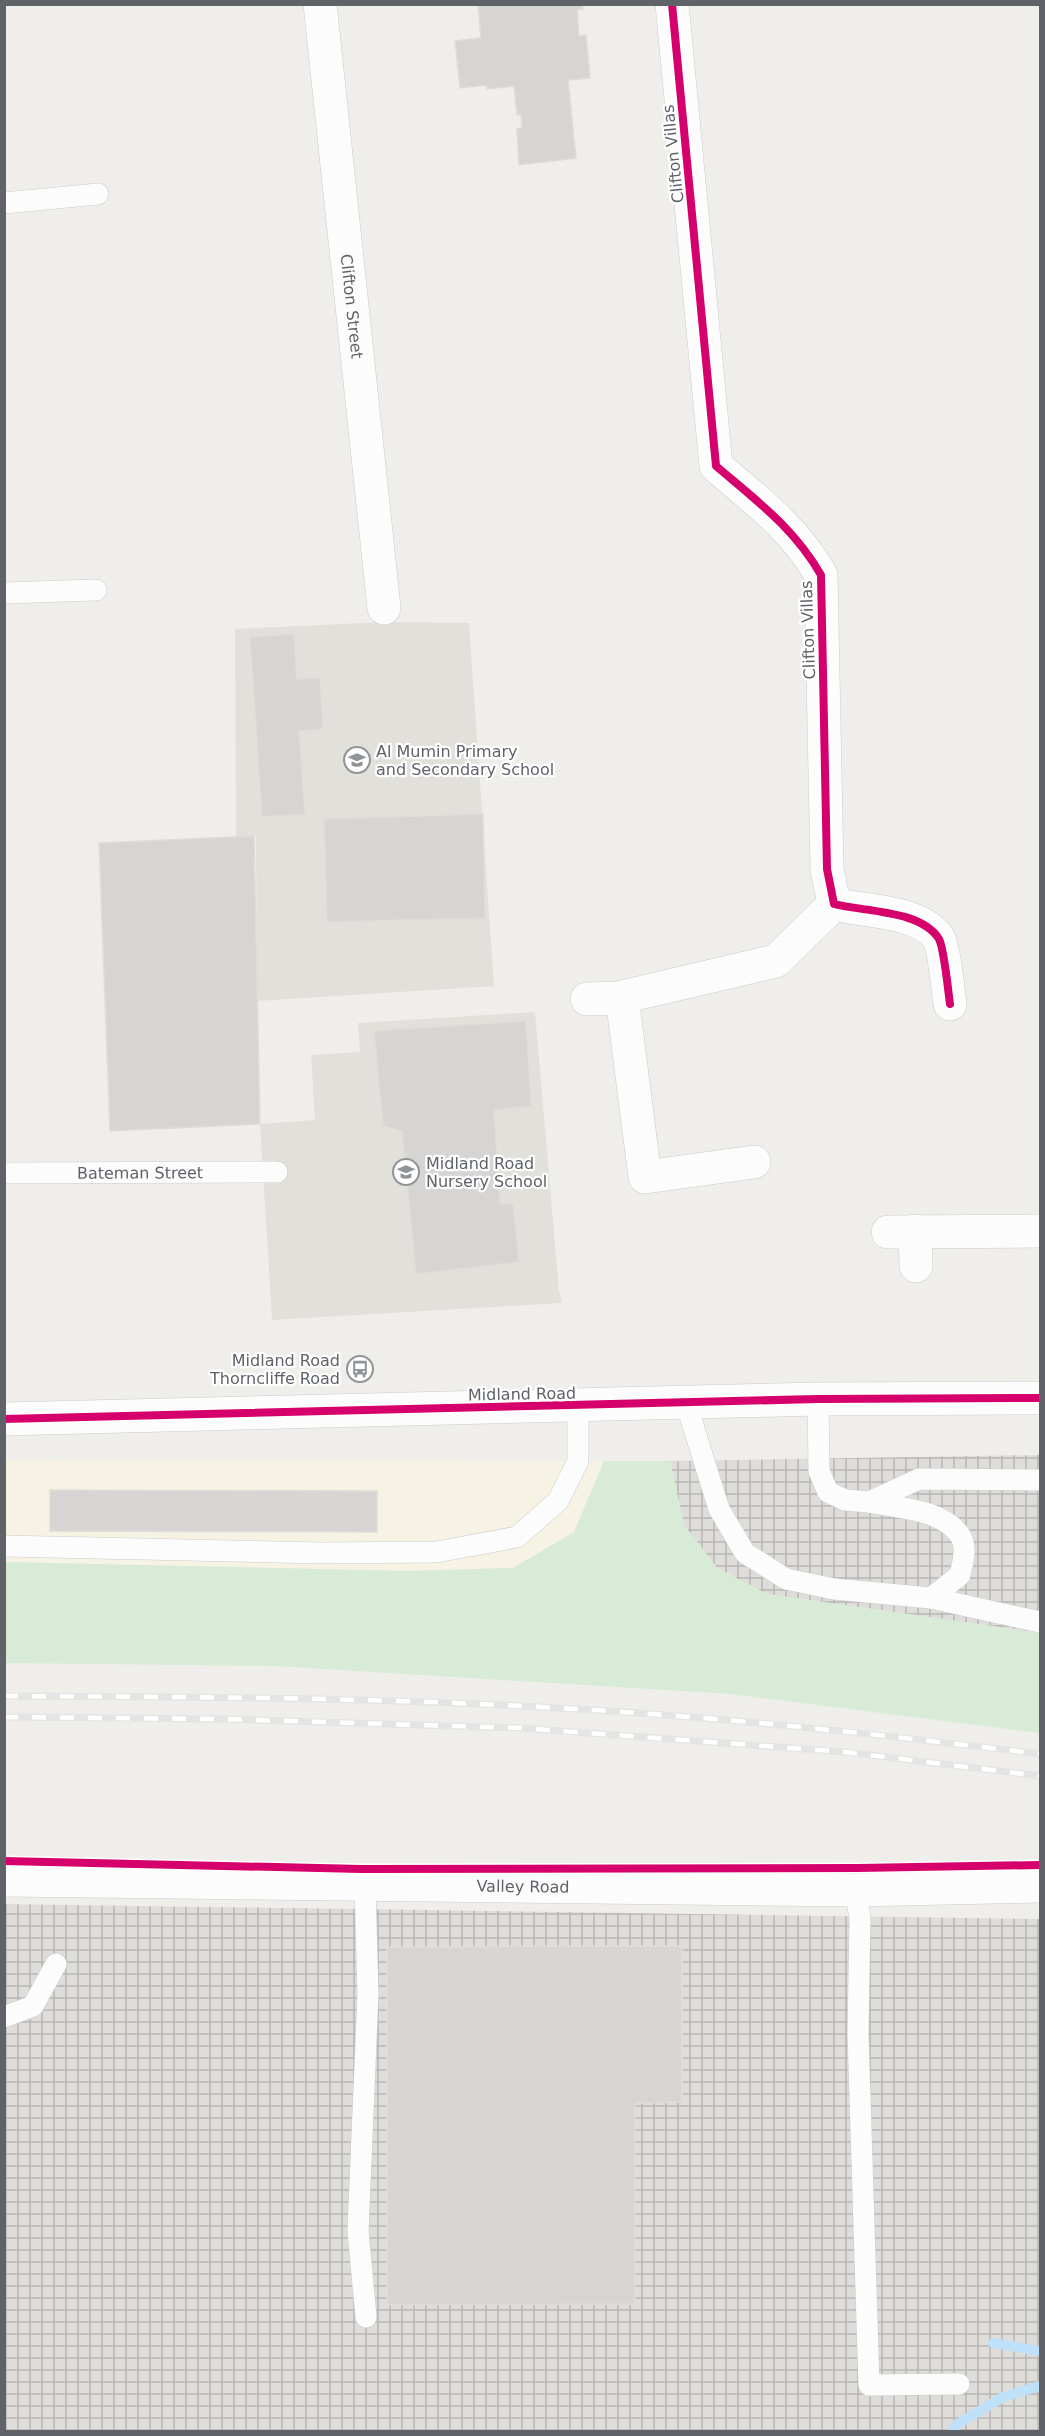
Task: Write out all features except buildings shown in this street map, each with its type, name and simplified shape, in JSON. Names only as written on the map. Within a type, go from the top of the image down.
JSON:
[{"type":"street","name":"Clifton Street","points":[[320,4],[384,608]]},
{"type":"street","name":"Clifton Villas","points":[[672,4],[716,466],[773,514],[806,550],[821,575],[827,868],[834,904]]},
{"type":"street","points":[[587,999],[622,997],[776,961],[834,904],[856,910],[901,915],[922,923],[939,939],[950,1004]]},
{"type":"street","points":[[622,997],[645,1177],[754,1162]]},
{"type":"street","points":[[916,1266],[902,1231],[1041,1231]]},
{"type":"street","name":"Midland Road","points":[[4,1419],[818,1399],[1041,1398]]},
{"type":"street","name":"Valley Road","points":[[4,1881],[855,1890],[1041,1886]]},
{"type":"lane","points":[[4,203],[98,194]]},
{"type":"lane","points":[[4,593],[96,590]]},
{"type":"lane","name":"Bateman Street","points":[[4,1173],[277,1172]]},
{"type":"lane","points":[[818,1399],[819,1471],[828,1492],[845,1500],[869,1502],[939,1517],[960,1535],[964,1554],[960,1575],[931,1598]]},
{"type":"lane","points":[[686,1403],[719,1509],[745,1553],[786,1580],[834,1589],[931,1598],[1041,1622]]},
{"type":"lane","points":[[4,1546],[310,1553],[437,1552],[517,1537],[558,1501],[578,1461],[578,1406]]},
{"type":"lane","points":[[869,1502],[919,1479],[1041,1480]]},
{"type":"lane","points":[[365,1886],[368,1994],[358,2231],[366,2317]]},
{"type":"lane","points":[[855,1890],[860,1917],[858,2033],[869,2385],[959,2384]]},
{"type":"lane","points":[[4,2017],[33,2006],[56,1964]]},
{"type":"shaded area","name":"Al Mumin Primary and Secondary School","points":[[386,622],[469,623],[494,986],[257,1001],[256,836],[236,837],[235,629]]},
{"type":"shaded area","name":"Midland Road Nursery School","points":[[535,1012],[559,1291],[562,1303],[272,1320],[260,1124],[315,1120],[311,1055],[360,1052],[358,1023]]},
{"type":"shaded area","points":[[1040,1455],[1040,1633],[767,1594],[717,1568],[684,1525],[670,1461]]},
{"type":"shaded area","points":[[5,1459],[604,1461],[574,1532],[513,1568],[408,1571],[5,1562]]},
{"type":"shaded area","points":[[4,1904],[1040,1919],[1040,2431],[5,2431]]},
{"type":"green space","points":[[604,1461],[670,1461],[684,1525],[717,1568],[767,1594],[1040,1633],[1040,1733],[730,1694],[276,1666],[5,1663],[5,1562],[408,1571],[513,1568],[574,1532]]},
{"type":"waterway","points":[[993,2343],[1040,2351]]},
{"type":"waterway","points":[[952,2432],[956,2425],[1003,2397],[1040,2386]]},
{"type":"railway","points":[[4,1696],[327,1699],[586,1709],[781,1725],[1040,1754]]},
{"type":"railway","points":[[4,1717],[223,1719],[521,1728],[845,1752],[1040,1776]]},
{"type":"cycle path","points":[[672,4],[716,466],[787,529],[821,575],[827,869],[834,904],[906,917],[931,929],[941,944],[950,1004]]},
{"type":"cycle path","points":[[4,1419],[818,1399],[1040,1398]]},
{"type":"cycle path","points":[[4,1861],[362,1869],[857,1868],[1040,1865]]},
{"type":"place","name":"Al Mumin Primary and Secondary School","points":[[357,760]]},
{"type":"place","name":"Midland Road Nursery School","points":[[406,1172]]},
{"type":"place","name":"Midland Road Thorncliffe Road","points":[[360,1369]]}]
